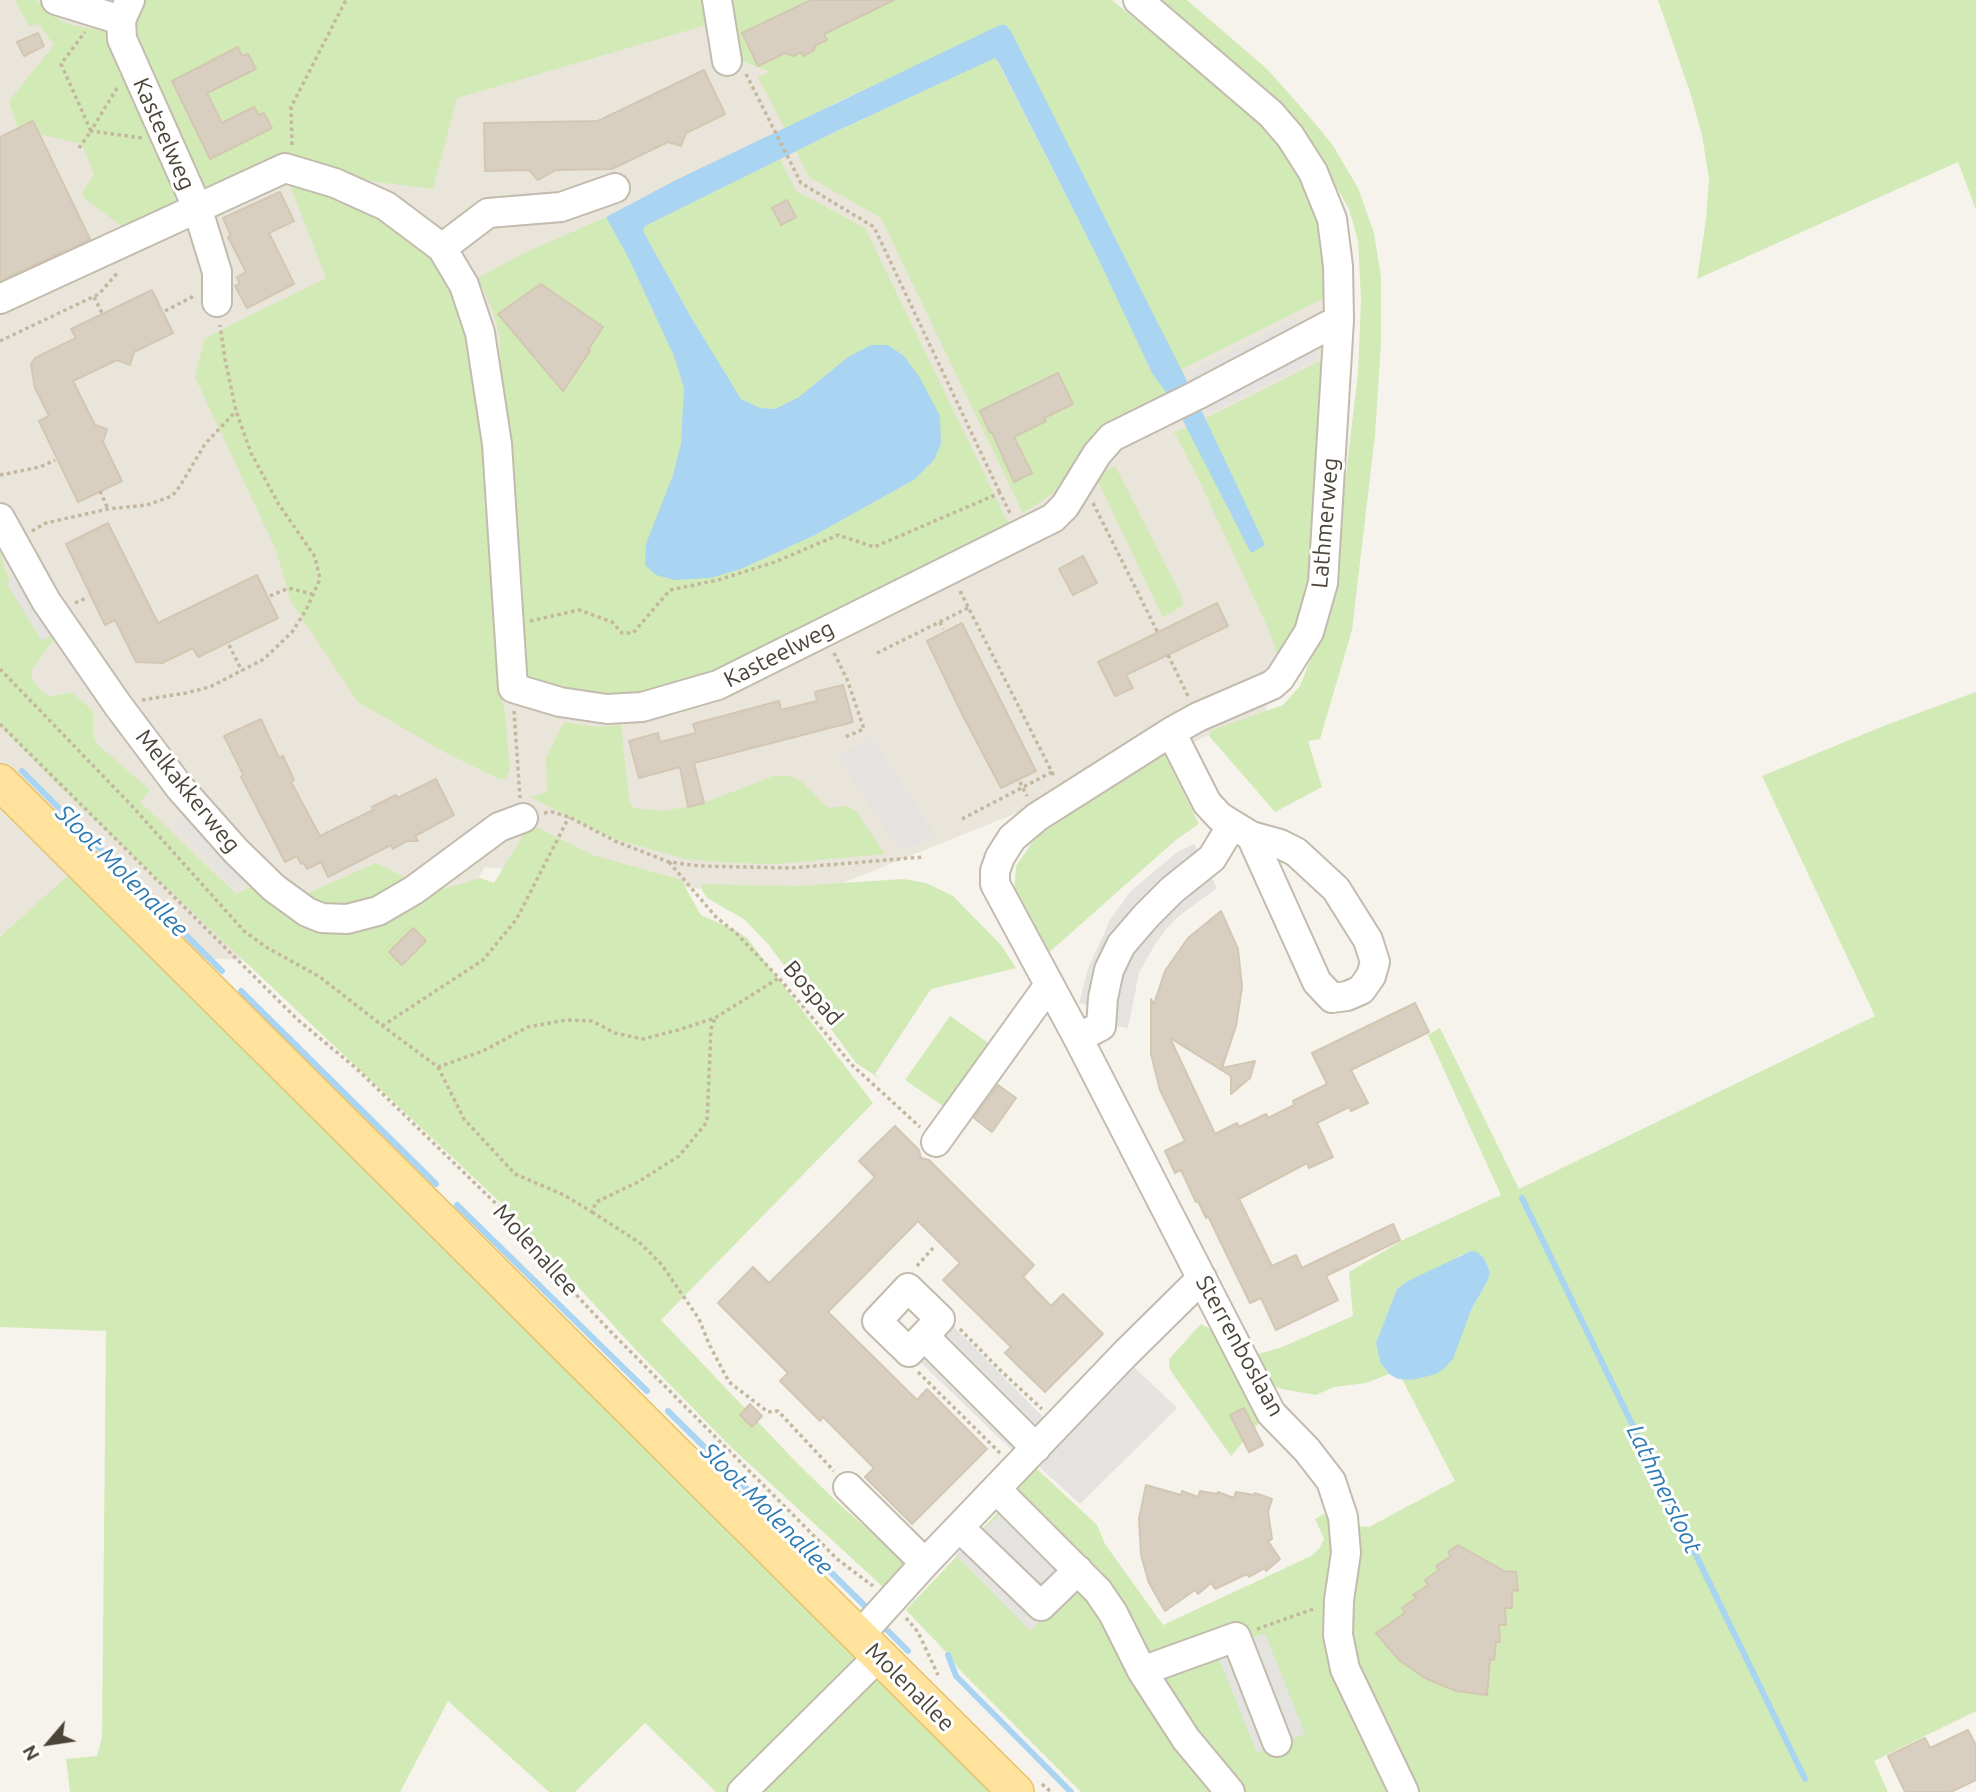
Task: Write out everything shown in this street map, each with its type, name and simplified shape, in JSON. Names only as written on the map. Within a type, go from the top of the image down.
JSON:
[{"type":"main road","name":"Molenallee","points":[[0,782],[869,1646],[1029,1787]]},
{"type":"street","points":[[56,0],[116,11]]},
{"type":"street","points":[[718,0],[727,61]]},
{"type":"street","name":"Lathmerweg","points":[[995,884],[995,871],[1000,857],[1012,838],[1065,798],[1198,717],[1272,685],[1289,667],[1309,632],[1323,583],[1339,320],[1335,234],[1323,193],[1290,136],[1271,114],[1138,0]]},
{"type":"street","name":"Kasteelweg","points":[[116,11],[121,39],[197,207],[285,169],[293,171]]},
{"type":"street","points":[[293,171],[335,183],[386,206],[442,248],[464,285],[480,333],[497,444],[513,688]]},
{"type":"street","points":[[442,248],[488,213],[561,207],[615,188]]},
{"type":"street","points":[[0,299],[197,207],[213,258],[217,293]]},
{"type":"street","points":[[1025,532],[1053,518],[1065,506],[1097,454],[1112,437],[1339,320]]},
{"type":"street","name":"Melkakkerweg","points":[[0,518],[46,601],[117,704],[180,788],[236,851],[295,905],[322,918],[347,919],[378,911],[414,890],[499,827],[523,818]]},
{"type":"street","name":"Kasteelweg","points":[[513,688],[581,706],[607,709],[642,708],[718,685],[1025,532]]},
{"type":"street","points":[[1171,732],[1208,803],[1220,817],[1242,831],[1296,852],[1335,889],[1368,940],[1375,962],[1371,976],[1361,990],[1332,998],[1317,982],[1242,831]]},
{"type":"street","points":[[1078,1038],[1101,1026],[1109,970],[1121,946],[1146,916],[1242,831]]},
{"type":"street","name":"Sterrenboslaan","points":[[995,884],[1078,1038],[1271,1413],[1307,1450],[1331,1481],[1343,1517],[1346,1553],[1339,1601],[1338,1634],[1345,1669],[1405,1792]]},
{"type":"street","points":[[936,1142],[1049,985]]},
{"type":"street","points":[[742,1792],[869,1646],[891,1602],[925,1563],[1060,1425],[1125,1354],[1202,1278]]},
{"type":"street","points":[[924,1336],[1036,1448]]},
{"type":"street","points":[[848,1487],[925,1563]]},
{"type":"street","points":[[997,1490],[1098,1591],[1113,1613],[1142,1671],[1186,1739],[1230,1792]]},
{"type":"street","points":[[960,1528],[1041,1606],[1078,1570]]},
{"type":"street","points":[[1142,1671],[1236,1637],[1277,1742]]},
{"type":"path","points":[[293,171],[291,107],[346,0]]},
{"type":"path","points":[[91,131],[61,64],[116,11]]},
{"type":"path","points":[[727,61],[746,74],[801,183],[874,226],[1000,493],[1025,532]]},
{"type":"path","points":[[79,148],[132,64]]},
{"type":"path","points":[[91,131],[168,142]]},
{"type":"path","points":[[0,341],[99,295],[137,250],[132,238]]},
{"type":"path","points":[[117,704],[210,687],[264,659],[292,632],[306,610],[320,579],[315,557],[267,485],[251,453],[236,411],[225,359],[217,293],[164,311]]},
{"type":"path","points":[[94,297],[102,313]]},
{"type":"path","points":[[13,544],[46,523],[108,509],[146,505],[172,496],[205,444],[236,411]]},
{"type":"path","points":[[0,475],[40,467],[55,460]]},
{"type":"path","points":[[1082,480],[1158,633]]},
{"type":"path","points":[[100,491],[108,509]]},
{"type":"path","points":[[510,625],[579,610],[612,622],[622,633],[633,633],[670,590],[718,580],[775,562],[838,535],[874,547],[1000,493]]},
{"type":"path","points":[[949,569],[1065,798]]},
{"type":"path","points":[[270,596],[289,588],[312,594]]},
{"type":"path","points":[[877,653],[968,608]]},
{"type":"path","points":[[940,622],[943,629]]},
{"type":"path","points":[[821,633],[847,679],[864,729],[845,737]]},
{"type":"path","points":[[229,645],[242,671]]},
{"type":"path","points":[[1168,655],[1198,717]]},
{"type":"path","points":[[513,688],[523,818],[552,812],[669,862],[699,866],[791,867],[923,857]]},
{"type":"path","name":"Molenallee","points":[[0,724],[298,1020],[357,1069],[507,1214],[579,1298],[837,1559],[891,1602],[918,1632],[939,1677]]},
{"type":"path","points":[[962,819],[1052,772]]},
{"type":"path","points":[[382,1026],[483,960],[516,920],[569,817]]},
{"type":"path","name":"Bospad","points":[[669,862],[716,917],[736,933],[779,978],[852,1065],[936,1142]]},
{"type":"path","points":[[592,1212],[596,1202],[626,1189],[679,1156],[707,1122],[711,1029],[715,1018]]},
{"type":"path","points":[[438,1067],[464,1119],[515,1174],[564,1195],[592,1212],[640,1243],[662,1265],[699,1319],[729,1382],[768,1412],[778,1410],[848,1487]]},
{"type":"path","points":[[1016,1469],[913,1368],[924,1336],[944,1313],[1000,1370],[1060,1425]]},
{"type":"path","points":[[1236,1637],[1339,1601]]},
{"type":"path","points":[[1029,1787],[1051,1792]]},
{"type":"shaded area","points":[[0,0],[1105,0],[1348,320],[1265,713],[803,899],[485,867],[428,968],[158,956],[79,901],[0,936]]},
{"type":"shaded area","points":[[1297,317],[1318,358],[1209,414],[1188,372]]},
{"type":"shaded area","points":[[20,575],[56,632],[42,641],[6,583]]},
{"type":"shaded area","points":[[871,736],[935,835],[901,852],[838,757]]},
{"type":"shaded area","points":[[186,811],[249,875],[236,888],[173,823]]},
{"type":"shaded area","points":[[1194,844],[1217,888],[1179,916],[1154,946],[1139,973],[1128,1028],[1092,1023],[1093,1006],[1079,1003],[1088,969],[1110,920],[1131,891],[1177,852]]},
{"type":"shaded area","points":[[953,1326],[1049,1423],[1017,1455],[918,1360]]},
{"type":"shaded area","points":[[1133,1366],[1177,1408],[1080,1504],[1037,1465]]},
{"type":"shaded area","points":[[1004,1511],[1078,1584],[1030,1631],[956,1555]]},
{"type":"shaded area","points":[[1265,1633],[1305,1734],[1257,1753],[1216,1651]]},
{"type":"green space","points":[[36,0],[61,21],[105,31],[185,204],[127,230],[85,199],[82,193],[94,175],[82,144],[18,129],[9,101],[54,45],[39,24],[29,26],[15,1]]},
{"type":"green space","points":[[140,0],[709,0],[710,24],[457,98],[433,189],[361,180],[297,162],[202,196],[128,26]]},
{"type":"green space","points":[[725,0],[1112,0],[1219,88],[1267,132],[1304,172],[1320,206],[1334,293],[1182,369],[1191,389],[1006,25],[839,101],[785,129],[758,77],[770,72],[734,58]]},
{"type":"green space","points":[[1149,0],[1187,0],[1267,69],[1302,108],[1332,144],[1358,188],[1374,233],[1381,277],[1381,343],[1375,435],[1352,630],[1320,739],[1308,741],[1322,787],[1275,812],[1209,736],[1212,730],[1283,705],[1300,686],[1322,630],[1333,584],[1358,373],[1361,300],[1358,241],[1349,209],[1327,171]]},
{"type":"green space","points":[[1658,0],[1976,0],[1976,210],[1958,162],[1697,279],[1709,179],[1702,135],[1690,92]]},
{"type":"green space","points":[[995,57],[1098,258],[1152,373],[1168,395],[1095,436],[1052,494],[1023,513],[881,218],[809,177],[796,151]]},
{"type":"green space","points":[[780,159],[796,191],[865,228],[1008,523],[943,560],[712,678],[626,701],[526,686],[500,338],[493,311],[478,278],[520,255],[606,217],[629,259],[674,356],[684,388],[681,443],[673,475],[741,569],[815,535],[915,479],[934,460],[889,346],[871,345],[848,357],[799,397],[775,409],[760,408],[741,399],[720,368],[643,231],[645,226]]},
{"type":"green space","points":[[300,181],[382,215],[447,267],[486,402],[500,691],[505,712],[510,770],[506,778],[501,780],[448,754],[358,702],[291,602],[276,550],[195,377],[205,338],[326,278],[289,183]]},
{"type":"green space","points":[[1338,352],[1312,584],[1281,664],[1268,628],[1174,432]]},
{"type":"green space","points":[[1115,466],[1182,597],[1183,605],[1163,618],[1096,477]]},
{"type":"green space","points":[[0,548],[4,568],[14,587],[55,637],[31,671],[32,679],[41,691],[50,697],[71,692],[93,711],[93,736],[98,745],[150,790],[140,802],[236,894],[282,873],[302,896],[376,863],[403,876],[444,889],[480,878],[494,883],[530,824],[593,855],[681,880],[701,915],[747,938],[873,1103],[661,1320],[797,1463],[906,1563],[888,1583],[883,1587],[732,1448],[636,1350],[505,1207],[60,787],[0,726]]},
{"type":"green space","points":[[1976,692],[1976,1711],[1874,1761],[1888,1792],[1081,1792],[960,1670],[906,1610],[1036,1468],[1097,1525],[1105,1544],[1163,1625],[1311,1556],[1319,1549],[1324,1539],[1315,1519],[1326,1513],[1356,1526],[1369,1527],[1455,1481],[1402,1379],[1412,1380],[1464,1327],[1488,1280],[1490,1272],[1484,1258],[1463,1254],[1397,1289],[1376,1343],[1380,1362],[1389,1374],[1366,1383],[1334,1387],[1316,1395],[1282,1389],[1262,1381],[1252,1356],[1282,1347],[1353,1316],[1349,1272],[1403,1240],[1501,1195],[1428,1035],[1440,1028],[1519,1189],[1875,1016],[1762,776],[1886,725]]},
{"type":"green space","points":[[564,722],[597,727],[621,725],[629,799],[633,808],[663,811],[701,804],[773,776],[791,776],[802,782],[829,808],[847,806],[856,811],[885,854],[775,864],[732,863],[686,859],[614,839],[530,797],[547,792],[546,758]]},
{"type":"green space","points":[[1164,753],[1199,824],[1177,839],[1045,956],[1014,895],[1016,866],[1036,837],[1098,796],[1118,777],[1145,767]]},
{"type":"green space","points":[[72,872],[998,1792],[716,1792],[645,1723],[575,1792],[549,1792],[448,1701],[400,1792],[70,1792],[66,1759],[97,1756],[102,1737],[106,1331],[0,1327],[0,937]]},
{"type":"green space","points":[[903,879],[926,883],[953,896],[1001,945],[1016,968],[931,989],[875,1074],[882,1080],[856,1063],[769,945],[744,919],[707,898],[702,884],[795,886]]},
{"type":"green space","points":[[950,1016],[990,1044],[946,1108],[905,1080]]},
{"type":"green space","points":[[1201,1324],[1216,1332],[1223,1353],[1260,1422],[1231,1456],[1170,1370],[1169,1359]]},
{"type":"water","points":[[1000,25],[1006,25],[1012,33],[1191,389],[1168,395],[1152,373],[1098,258],[995,58],[839,130],[645,226],[643,231],[741,399],[760,408],[775,409],[799,397],[848,357],[871,345],[888,345],[904,356],[920,378],[940,416],[941,444],[934,460],[915,479],[815,535],[741,569],[710,578],[675,580],[656,575],[645,565],[646,544],[673,475],[681,443],[684,388],[674,356],[629,259],[606,217],[678,179]]},
{"type":"water","points":[[1198,403],[1265,545],[1251,553],[1179,413]]},
{"type":"water","points":[[1471,1251],[1484,1258],[1490,1272],[1471,1310],[1453,1359],[1436,1374],[1412,1380],[1398,1379],[1389,1374],[1380,1362],[1376,1343],[1397,1289]]},
{"type":"building","points":[[811,0],[894,0],[824,34],[827,40],[803,56],[801,52],[794,56],[785,53],[758,66],[742,33]]},
{"type":"building","points":[[38,33],[44,46],[24,56],[17,42]]},
{"type":"building","points":[[238,47],[242,56],[248,54],[256,69],[207,93],[222,123],[254,107],[259,115],[264,113],[272,128],[210,159],[172,81]]},
{"type":"building","points":[[704,70],[725,114],[686,133],[681,146],[668,142],[612,169],[556,170],[538,180],[529,170],[485,171],[484,123],[598,121]]},
{"type":"building","points":[[33,121],[90,239],[0,281],[0,137]]},
{"type":"building","points":[[280,192],[294,221],[269,233],[294,284],[247,308],[235,286],[240,284],[237,277],[246,272],[228,237],[231,236],[223,218]]},
{"type":"building","points":[[787,200],[796,217],[781,225],[772,208]]},
{"type":"building","points":[[541,284],[603,327],[563,391],[498,314]]},
{"type":"building","points":[[152,290],[173,333],[134,352],[130,365],[117,360],[73,381],[95,425],[107,429],[103,442],[122,481],[78,502],[39,421],[49,416],[35,388],[31,364],[35,358],[76,338],[71,329]]},
{"type":"building","points":[[1058,373],[1073,404],[1014,437],[1032,473],[1014,482],[980,411]]},
{"type":"building","points":[[108,523],[158,623],[257,575],[278,618],[198,657],[193,648],[162,663],[136,662],[115,620],[105,625],[66,544]]},
{"type":"building","points":[[1083,556],[1097,583],[1073,595],[1059,569]]},
{"type":"building","points":[[1217,603],[1228,626],[1126,675],[1133,688],[1115,696],[1098,662]]},
{"type":"building","points":[[962,623],[1036,771],[1001,788],[927,641]]},
{"type":"building","points":[[843,685],[853,722],[694,763],[704,803],[688,807],[680,767],[639,778],[629,741],[658,733],[660,742],[696,733],[693,724],[779,701],[781,710],[817,701],[815,692]]},
{"type":"building","points":[[261,719],[279,758],[283,756],[294,780],[291,782],[320,836],[373,810],[372,807],[396,795],[397,798],[436,779],[454,815],[415,836],[418,841],[407,841],[393,849],[391,845],[328,877],[321,862],[307,869],[297,856],[285,862],[241,777],[243,774],[224,736]]},
{"type":"building","points":[[1221,911],[1238,949],[1242,987],[1236,1026],[1222,1068],[1255,1061],[1250,1078],[1231,1094],[1231,1076],[1170,1038],[1215,1134],[1237,1123],[1239,1127],[1266,1114],[1268,1118],[1294,1105],[1293,1101],[1327,1084],[1312,1053],[1415,1003],[1429,1032],[1351,1070],[1368,1103],[1351,1111],[1349,1107],[1317,1123],[1333,1157],[1309,1168],[1307,1163],[1239,1199],[1272,1266],[1296,1255],[1302,1268],[1393,1224],[1400,1240],[1326,1276],[1338,1300],[1276,1330],[1261,1298],[1250,1303],[1208,1216],[1206,1218],[1198,1201],[1196,1202],[1181,1170],[1175,1173],[1165,1151],[1185,1141],[1160,1090],[1151,1054],[1151,999],[1154,1004],[1165,971],[1188,938]]},
{"type":"building","points":[[413,928],[426,941],[402,965],[389,952]]},
{"type":"building","points":[[998,1085],[1016,1098],[992,1132],[974,1118]]},
{"type":"building","points":[[895,1126],[919,1150],[921,1158],[929,1160],[1034,1265],[1023,1277],[1051,1306],[1063,1294],[1103,1334],[1045,1392],[1005,1353],[1011,1347],[943,1280],[960,1263],[918,1221],[828,1312],[917,1400],[927,1389],[987,1449],[912,1524],[865,1477],[874,1468],[823,1417],[820,1421],[780,1381],[788,1373],[718,1303],[753,1267],[769,1283],[833,1220],[875,1177],[859,1161]]},
{"type":"building","points":[[750,1404],[762,1416],[752,1427],[740,1415]]},
{"type":"building","points":[[1244,1408],[1263,1445],[1249,1452],[1230,1415]]},
{"type":"building","points":[[1146,1485],[1181,1495],[1182,1491],[1198,1497],[1200,1491],[1218,1492],[1234,1498],[1236,1492],[1255,1493],[1272,1499],[1268,1512],[1272,1539],[1268,1541],[1280,1559],[1266,1571],[1265,1568],[1249,1577],[1247,1574],[1215,1589],[1211,1583],[1198,1594],[1195,1590],[1165,1611],[1149,1583],[1141,1555],[1139,1519]]},
{"type":"building","points":[[1458,1545],[1504,1571],[1516,1572],[1518,1591],[1512,1590],[1512,1608],[1505,1608],[1506,1625],[1499,1625],[1500,1642],[1496,1642],[1494,1660],[1490,1659],[1487,1695],[1456,1691],[1425,1678],[1400,1661],[1376,1633],[1405,1613],[1402,1608],[1416,1598],[1413,1595],[1428,1585],[1425,1580],[1439,1570],[1436,1566],[1451,1556],[1448,1552]]},
{"type":"building","points":[[1968,1730],[1976,1745],[1976,1780],[1951,1792],[1905,1792],[1888,1756],[1925,1738],[1930,1748]]},
{"type":"waterway","name":"Sloot Molenallee","points":[[22,771],[222,971]]},
{"type":"waterway","name":"Sloot Molenallee","points":[[241,991],[436,1184]]},
{"type":"waterway","name":"Lathmersloot","points":[[1522,1198],[1805,1779]]},
{"type":"waterway","name":"Sloot Molenallee","points":[[457,1205],[647,1391]]},
{"type":"waterway","name":"Sloot Molenallee","points":[[668,1411],[866,1607]]},
{"type":"waterway","name":"Sloot Molenallee","points":[[888,1631],[908,1651]]},
{"type":"waterway","name":"Sloot Molenallee","points":[[948,1655],[956,1676],[1071,1792]]}]
